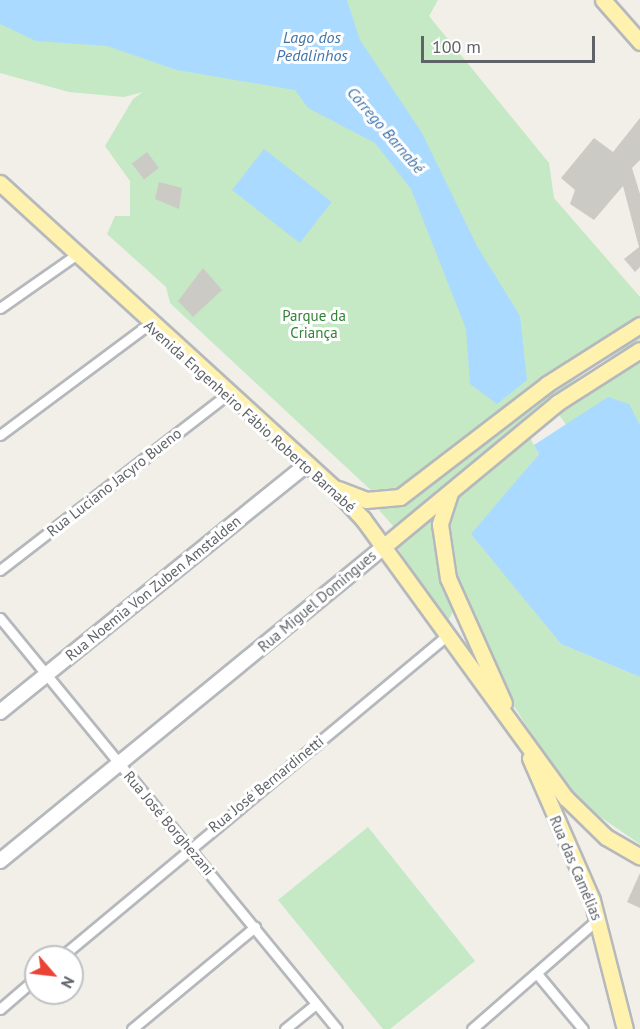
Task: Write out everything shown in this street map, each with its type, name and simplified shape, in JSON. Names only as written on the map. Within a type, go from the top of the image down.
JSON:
[{"type":"main road","points":[[603,0],[640,42]]},
{"type":"main road","name":"Avenida Engenheiro Fábio Roberto Barnabé","points":[[0,183],[149,324],[334,488],[383,547],[445,637],[509,717],[526,744],[597,829],[640,856]]},
{"type":"main road","points":[[334,488],[366,500],[400,497],[547,384],[640,325]]},
{"type":"main road","name":"Rua Miguel Domingues","points":[[0,861],[557,403],[640,350]]},
{"type":"main road","name":"Rua Noemia Von Zuben Amstalden","points":[[0,712],[307,464]]},
{"type":"main road","points":[[451,490],[440,524],[448,578],[509,717]]},
{"type":"main road","name":"Rua das Camélias","points":[[526,744],[598,919],[625,1029]]},
{"type":"street","points":[[0,308],[77,254]]},
{"type":"street","points":[[0,435],[149,324]]},
{"type":"street","name":"Rua Luciano Jacyro Bueno","points":[[0,570],[228,394]]},
{"type":"street","name":"Rua José Borghezani","points":[[0,618],[337,1029]]},
{"type":"street","name":"Rua José Bernardinetti","points":[[75,945],[445,637]]},
{"type":"street","points":[[472,1029],[538,975],[598,919]]},
{"type":"street","points":[[132,1029],[255,927]]},
{"type":"street","points":[[538,975],[583,1029]]},
{"type":"street","points":[[0,1009],[24,988]]},
{"type":"street","points":[[285,1029],[316,1004]]},
{"type":"green space","name":"Parque da Criança","points":[[0,0],[438,0],[429,16],[549,163],[554,198],[640,297],[640,318],[537,380],[402,489],[375,494],[170,303],[166,287],[107,234],[115,216],[130,216],[130,181],[105,146],[133,99],[143,92],[124,97],[69,92],[0,73]]},
{"type":"green space","points":[[640,334],[640,340],[587,370],[394,527],[378,509],[416,495],[586,362]]},
{"type":"green space","points":[[640,359],[640,425],[628,404],[567,426],[557,412]]},
{"type":"green space","points":[[529,436],[539,454],[472,534],[561,644],[640,677],[640,844],[590,810],[559,778],[509,698],[455,570],[449,541],[454,500]]},
{"type":"green space","points":[[431,517],[434,547],[454,610],[447,622],[397,547]]},
{"type":"green space","points":[[368,827],[475,961],[390,1029],[383,1029],[278,900]]},
{"type":"water","name":"Lago dos Pedalinhos","points":[[0,0],[347,0],[360,40],[422,133],[477,246],[520,316],[527,380],[497,404],[470,384],[466,329],[411,189],[375,143],[308,108],[295,90],[177,70],[107,46],[36,41],[0,24]]},
{"type":"water","points":[[264,149],[332,202],[300,243],[232,190]]},
{"type":"water","points":[[608,397],[629,404],[640,425],[640,677],[561,644],[471,534],[539,454],[534,445]]},
{"type":"building","points":[[640,118],[640,160],[632,168],[640,194],[640,267],[635,272],[624,259],[639,247],[623,186],[594,220],[570,204],[575,190],[561,178],[594,138],[613,152]]},
{"type":"building","points":[[147,152],[159,168],[144,179],[132,163]]},
{"type":"building","points":[[159,182],[182,188],[179,209],[155,199]]},
{"type":"building","points":[[203,268],[222,290],[193,317],[178,301]]},
{"type":"building","points":[[640,873],[640,908],[627,902]]},
{"type":"water label","name":"Córrego Barnabé","points":[[386,130]]}]
